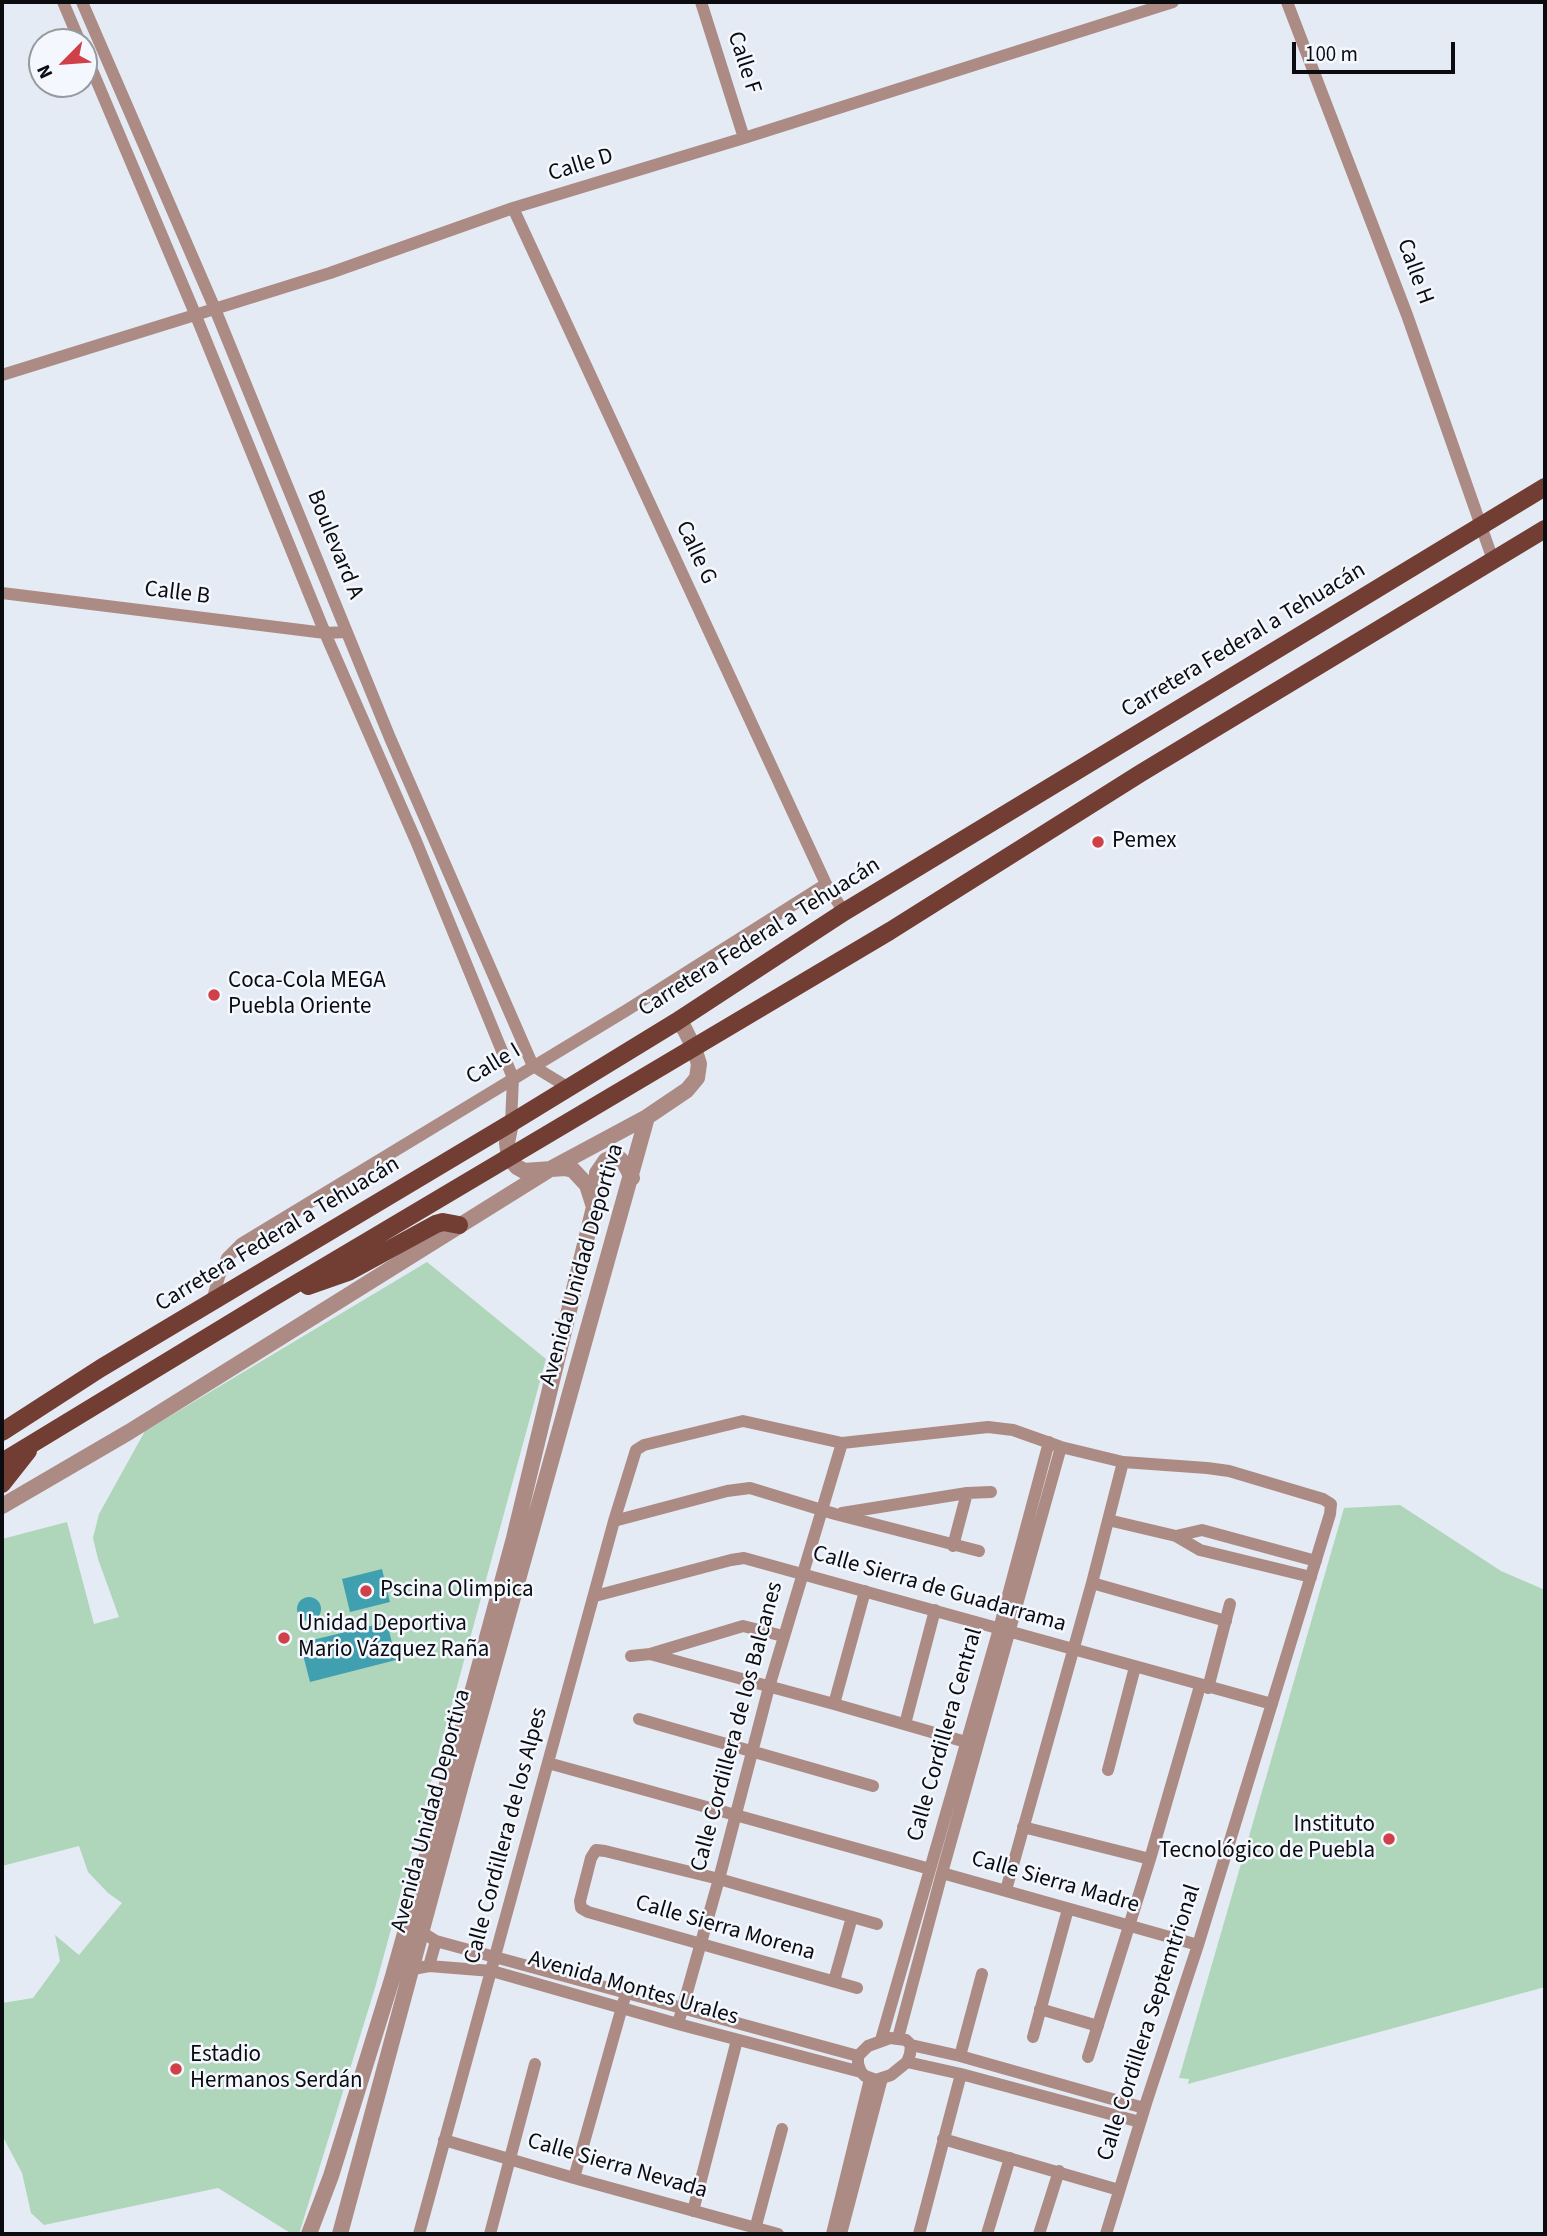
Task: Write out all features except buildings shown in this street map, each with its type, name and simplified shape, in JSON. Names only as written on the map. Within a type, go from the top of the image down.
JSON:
[{"type":"main road","name":"Carretera Federal a Tehuacán","points":[[2,1432],[101,1368],[511,1124],[676,1022],[844,912],[1545,487]]},
{"type":"main road","points":[[2,1462],[272,1298],[891,931],[1141,773],[1545,529]]},
{"type":"main road","points":[[272,1298],[348,1272],[436,1224],[443,1222],[459,1225]]},
{"type":"main road","points":[[2,1483],[36,1441]]},
{"type":"street","points":[[63,2],[74,28]]},
{"type":"street","name":"Boulevard A","points":[[82,2],[215,309],[390,738],[533,1066]]},
{"type":"street","name":"Calle F","points":[[701,2],[744,138]]},
{"type":"street","name":"Calle D","points":[[2,375],[330,273],[513,208],[1174,2]]},
{"type":"street","name":"Calle H","points":[[1287,2],[1402,302],[1493,560]]},
{"type":"street","name":"Boulevard A","points":[[98,85],[513,1078],[511,1124]]},
{"type":"street","points":[[142,190],[160,183]]},
{"type":"street","name":"Calle G","points":[[513,208],[825,884],[844,912]]},
{"type":"street","name":"Calle B","points":[[2,593],[325,633],[346,632]]},
{"type":"street","points":[[426,867],[445,860]]},
{"type":"street","name":"Calle I","points":[[211,1304],[227,1258],[241,1244],[627,1010],[825,884]]},
{"type":"street","points":[[676,1022],[684,1028],[694,1048]]},
{"type":"street","name":"Avenida Unidad Deportiva","points":[[2,1506],[129,1432],[552,1168],[647,1117],[687,1090],[697,1078],[699,1064],[694,1048]]},
{"type":"street","points":[[533,1066],[569,1088]]},
{"type":"street","name":"Avenida Unidad Deportiva","points":[[340,2234],[412,1969],[429,1937],[500,1619],[521,1540],[632,1178],[647,1117]]},
{"type":"street","points":[[509,1158],[507,1143],[511,1124]]},
{"type":"street","name":"Avenida Unidad Deportiva","points":[[509,1158],[524,1171],[552,1168],[573,1170],[587,1185],[594,1208],[521,1540]]},
{"type":"street","points":[[594,1208],[597,1173],[606,1160],[620,1158],[632,1178]]},
{"type":"street","name":"Calle Cordillera de los Alpes","points":[[419,2234],[614,1521],[636,1450],[644,1445],[743,1421],[842,1443]]},
{"type":"street","points":[[842,1443],[988,1427],[1013,1430],[1123,1462],[1006,1890]]},
{"type":"street","name":"Calle Cordillera de los Balcanes","points":[[678,2024],[719,1879],[768,1687],[842,1443]]},
{"type":"street","name":"Calle Cordillera Central","points":[[881,2040],[936,1871],[1055,1444]]},
{"type":"street","name":"Calle Cordillera Septemtrional","points":[[1106,2234],[1198,1945],[1331,1504],[1323,1499],[1229,1471],[1123,1462]]},
{"type":"street","points":[[614,1521],[727,1491],[750,1488],[835,1514],[979,1551]]},
{"type":"street","points":[[835,1514],[967,1493],[991,1492]]},
{"type":"street","points":[[953,1546],[967,1493]]},
{"type":"street","points":[[1108,1520],[1176,1536],[1200,1550],[1311,1577]]},
{"type":"street","points":[[1176,1536],[1202,1530],[1316,1560]]},
{"type":"street","name":"Calle Sierra de Guadarrama","points":[[595,1596],[744,1558],[1272,1704]]},
{"type":"street","points":[[1092,1583],[1226,1621]]},
{"type":"street","points":[[834,1704],[865,1591]]},
{"type":"street","points":[[1088,2057],[1230,1604]]},
{"type":"street","points":[[905,1724],[935,1610]]},
{"type":"street","name":"Avenida Unidad Deportiva","points":[[309,2234],[331,2176],[500,1619]]},
{"type":"street","points":[[631,1656],[650,1654],[743,1626],[783,1636]]},
{"type":"street","name":"Calle Cordillera Central","points":[[898,2038],[966,1742],[1004,1630]]},
{"type":"street","points":[[650,1654],[966,1742]]},
{"type":"street","points":[[1108,1770],[1135,1667]]},
{"type":"street","points":[[639,1719],[873,1786]]},
{"type":"street","name":"Calle Sierra Madre","points":[[548,1763],[1198,1945]]},
{"type":"street","points":[[1023,1827],[1150,1859]]},
{"type":"street","name":"Calle Sierra Morena","points":[[719,1879],[596,1850],[588,1868],[580,1901],[581,1908],[857,1988]]},
{"type":"street","points":[[719,1879],[877,1924]]},
{"type":"street","points":[[1033,2037],[1068,1909]]},
{"type":"street","points":[[834,1981],[852,1917]]},
{"type":"street","name":"Avenida Montes Urales","points":[[408,1920],[412,1926],[429,1937],[495,1958],[858,2056]]},
{"type":"street","points":[[429,1937],[429,1966]]},
{"type":"street","name":"Avenida Montes Urales","points":[[393,1976],[429,1966],[492,1971],[871,2076]]},
{"type":"street","points":[[960,2056],[982,1974]]},
{"type":"street","points":[[574,2178],[625,1993]]},
{"type":"street","points":[[1040,2010],[1098,2026]]},
{"type":"street","points":[[841,2234],[871,2076],[858,2056],[868,2046],[881,2040],[898,2038],[911,2045],[960,2056],[1144,2108]]},
{"type":"street","points":[[693,2211],[737,2039]]},
{"type":"street","points":[[871,2076],[891,2075],[907,2062],[911,2045]]},
{"type":"street","points":[[907,2062],[1140,2122]]},
{"type":"street","points":[[490,2234],[535,2064]]},
{"type":"street","points":[[919,2234],[961,2074]]},
{"type":"street","points":[[832,2234],[871,2076]]},
{"type":"street","points":[[1069,2103],[1071,2088]]},
{"type":"street","points":[[754,2231],[782,2129]]},
{"type":"street","points":[[943,2139],[1119,2190]]},
{"type":"street","name":"Calle Sierra Nevada","points":[[444,2140],[754,2231],[778,2234]]},
{"type":"street","points":[[987,2234],[1010,2158]]},
{"type":"street","points":[[1039,2234],[1059,2171]]},
{"type":"green space","name":"Unidad Deportiva Mario Vázquez Raña","points":[[427,1262],[546,1359],[375,1988],[299,2234],[292,2234],[218,2188],[44,2225],[31,2213],[22,2173],[2,2135],[2,2003],[33,1998],[60,1961],[55,1935],[79,1955],[122,1903],[88,1872],[79,1846],[2,1866],[2,1539],[67,1522],[94,1624],[119,1617],[93,1538],[99,1514],[145,1431]]},
{"type":"green space","name":"Instituto Tecnológico de Puebla","points":[[1400,1505],[1501,1571],[1545,1590],[1545,1987],[1188,2084],[1189,2079],[1179,2078],[1344,1508]]},
{"type":"water","name":"Pscina Olimpica","points":[[382,1569],[390,1602],[350,1612],[342,1579]]},
{"type":"water","points":[[309,1597],[320,1604],[321,1609],[314,1620],[309,1621],[298,1614],[297,1609],[304,1598]]},
{"type":"water","points":[[387,1622],[396,1660],[310,1682],[300,1643]]},
{"type":"place","name":"Pemex","points":[[1098,842]]},
{"type":"place","name":"Coca-Cola MEGA Puebla Oriente","points":[[214,995]]},
{"type":"place","name":"Pscina Olimpica","points":[[366,1591]]},
{"type":"place","name":"Unidad Deportiva Mario Vázquez Raña","points":[[284,1638]]},
{"type":"place","name":"Instituto Tecnológico de Puebla","points":[[1389,1839]]},
{"type":"place","name":"Estadio Hermanos Serdán","points":[[176,2069]]}]
